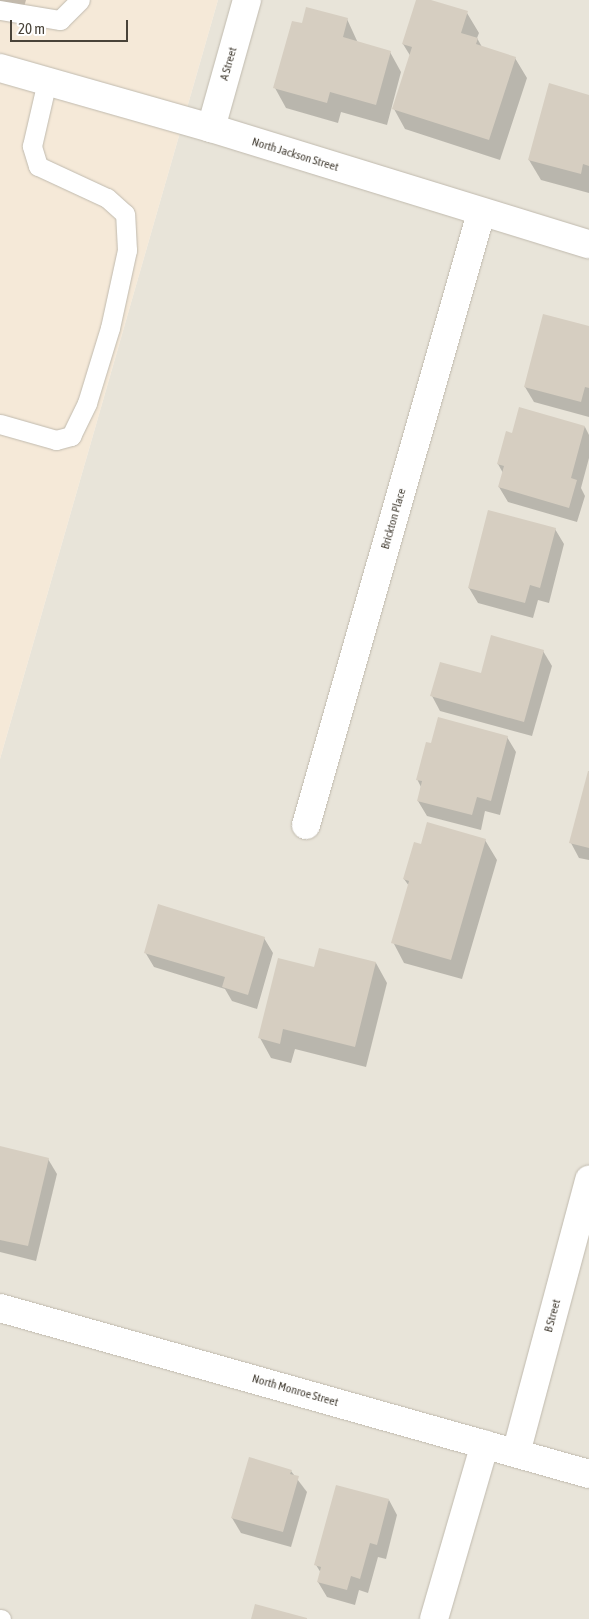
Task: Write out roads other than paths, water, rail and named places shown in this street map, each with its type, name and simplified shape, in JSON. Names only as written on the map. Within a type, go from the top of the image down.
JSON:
[{"type":"street","name":"A Street","points":[[211,128],[247,0]]},
{"type":"street","name":"North Jackson Street","points":[[0,68],[211,128],[482,214],[589,244]]},
{"type":"street","name":"Brickton Place","points":[[306,825],[482,214]]},
{"type":"street","name":"B Street","points":[[516,1453],[589,1180]]},
{"type":"street","name":"North Monroe Street","points":[[0,1308],[589,1474]]},
{"type":"street","points":[[434,1619],[485,1444]]},
{"type":"lane","points":[[0,10],[60,20],[80,0]]},
{"type":"lane","points":[[0,424],[56,440],[71,436],[87,403],[110,328],[126,250],[125,214],[107,198],[38,166],[32,146],[47,81]]}]
